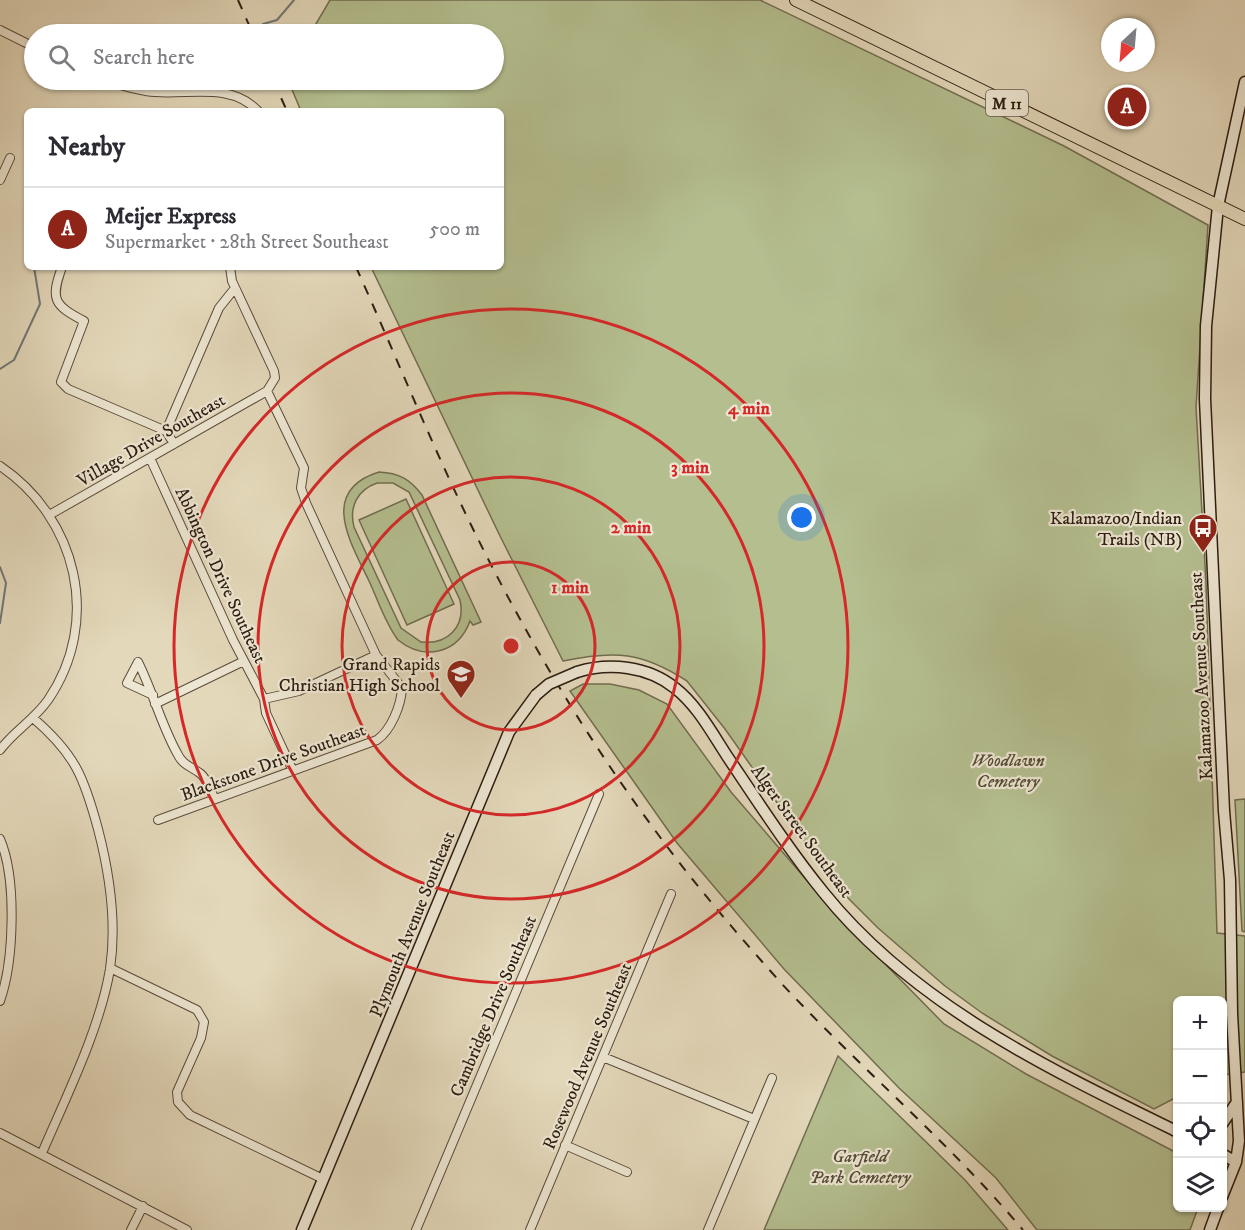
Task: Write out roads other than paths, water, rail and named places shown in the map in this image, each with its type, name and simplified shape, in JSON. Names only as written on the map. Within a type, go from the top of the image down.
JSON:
[{"type":"main road","name":"M 11","points":[[796,0],[1245,219]]},
{"type":"main road","name":"Kalamazoo Avenue Southeast","points":[[1227,1188],[1241,1164],[1232,1014],[1230,880],[1205,399],[1206,326],[1218,206],[1245,82]]},
{"type":"main road","name":"Alger Street Southeast","points":[[593,668],[619,667],[639,670],[658,677],[679,690],[700,715],[824,894],[859,930],[926,989],[963,1017],[1026,1055],[1173,1129]]},
{"type":"main road","name":"Plymouth Avenue Southeast","points":[[302,1230],[509,732],[536,695],[549,684],[593,668]]},
{"type":"main road","points":[[1227,1117],[1237,1102]]},
{"type":"main road","points":[[1227,1157],[1241,1164]]},
{"type":"main road","points":[[1210,1230],[1217,1212]]},
{"type":"street","points":[[0,30],[24,42]]},
{"type":"street","points":[[144,90],[224,92],[254,108]]},
{"type":"street","points":[[0,180],[10,158]]},
{"type":"street","points":[[61,270],[55,297],[58,305],[84,321],[61,382],[68,389],[166,431],[174,444]]},
{"type":"street","points":[[231,270],[235,288],[274,371],[275,378],[267,391],[304,468],[301,488],[306,503],[376,655],[299,691],[264,699]]},
{"type":"street","points":[[166,431],[219,308],[235,288]]},
{"type":"street","name":"Village Drive Southeast","points":[[51,514],[267,391]]},
{"type":"street","name":"Abbington Drive Southeast","points":[[150,458],[244,661],[264,699],[266,713],[293,771]]},
{"type":"street","points":[[0,465],[26,486],[51,514],[61,532],[74,574],[76,597],[75,629],[67,663],[58,682],[33,718],[0,750]]},
{"type":"street","name":"Blackstone Drive Southeast","points":[[159,820],[384,735],[402,697],[402,688],[376,655]]},
{"type":"street","points":[[155,704],[244,661]]},
{"type":"street","points":[[153,695],[177,755],[185,767],[202,775],[215,799]]},
{"type":"street","points":[[33,718],[58,739],[83,779],[109,878],[113,929],[110,968],[105,990],[80,1065],[42,1153]]},
{"type":"street","name":"Cambridge Drive Southeast","points":[[416,1230],[598,794]]},
{"type":"street","points":[[0,1001],[10,955],[11,928],[11,896],[1,843]]},
{"type":"street","name":"Rosewood Avenue Southeast","points":[[530,1230],[671,894]]},
{"type":"street","points":[[110,968],[197,1010],[204,1022],[201,1038],[177,1092],[178,1102],[190,1115],[323,1179]]},
{"type":"street","points":[[603,1057],[754,1119]]},
{"type":"street","points":[[708,1230],[772,1078]]},
{"type":"street","points":[[0,1132],[187,1230]]},
{"type":"street","points":[[565,1145],[627,1172]]},
{"type":"street","points":[[131,1230],[143,1206]]},
{"type":"waterway","points":[[263,24],[277,20],[294,0]]},
{"type":"waterway","points":[[0,369],[14,360],[40,304],[34,270]]},
{"type":"waterway","points":[[0,567],[6,583],[0,623]]},
{"type":"railway","points":[[238,0],[249,24]]},
{"type":"railway","points":[[278,90],[286,108]]},
{"type":"railway","points":[[357,270],[475,533],[537,649],[606,761],[702,891],[782,984],[965,1166],[1023,1230]]},
{"type":"place","name":"Meijer Express","points":[[1127,107]]},
{"type":"place","name":"Kalamazoo/Indian Trails (NB)","points":[[1203,554]]},
{"type":"place","name":"Grand Rapids Christian High School","points":[[461,700]]},
{"type":"park label","name":"Woodlawn Cemetery","points":[[1008,770]]},
{"type":"park label","name":"Garfield Park Cemetery","points":[[860,1166]]}]
